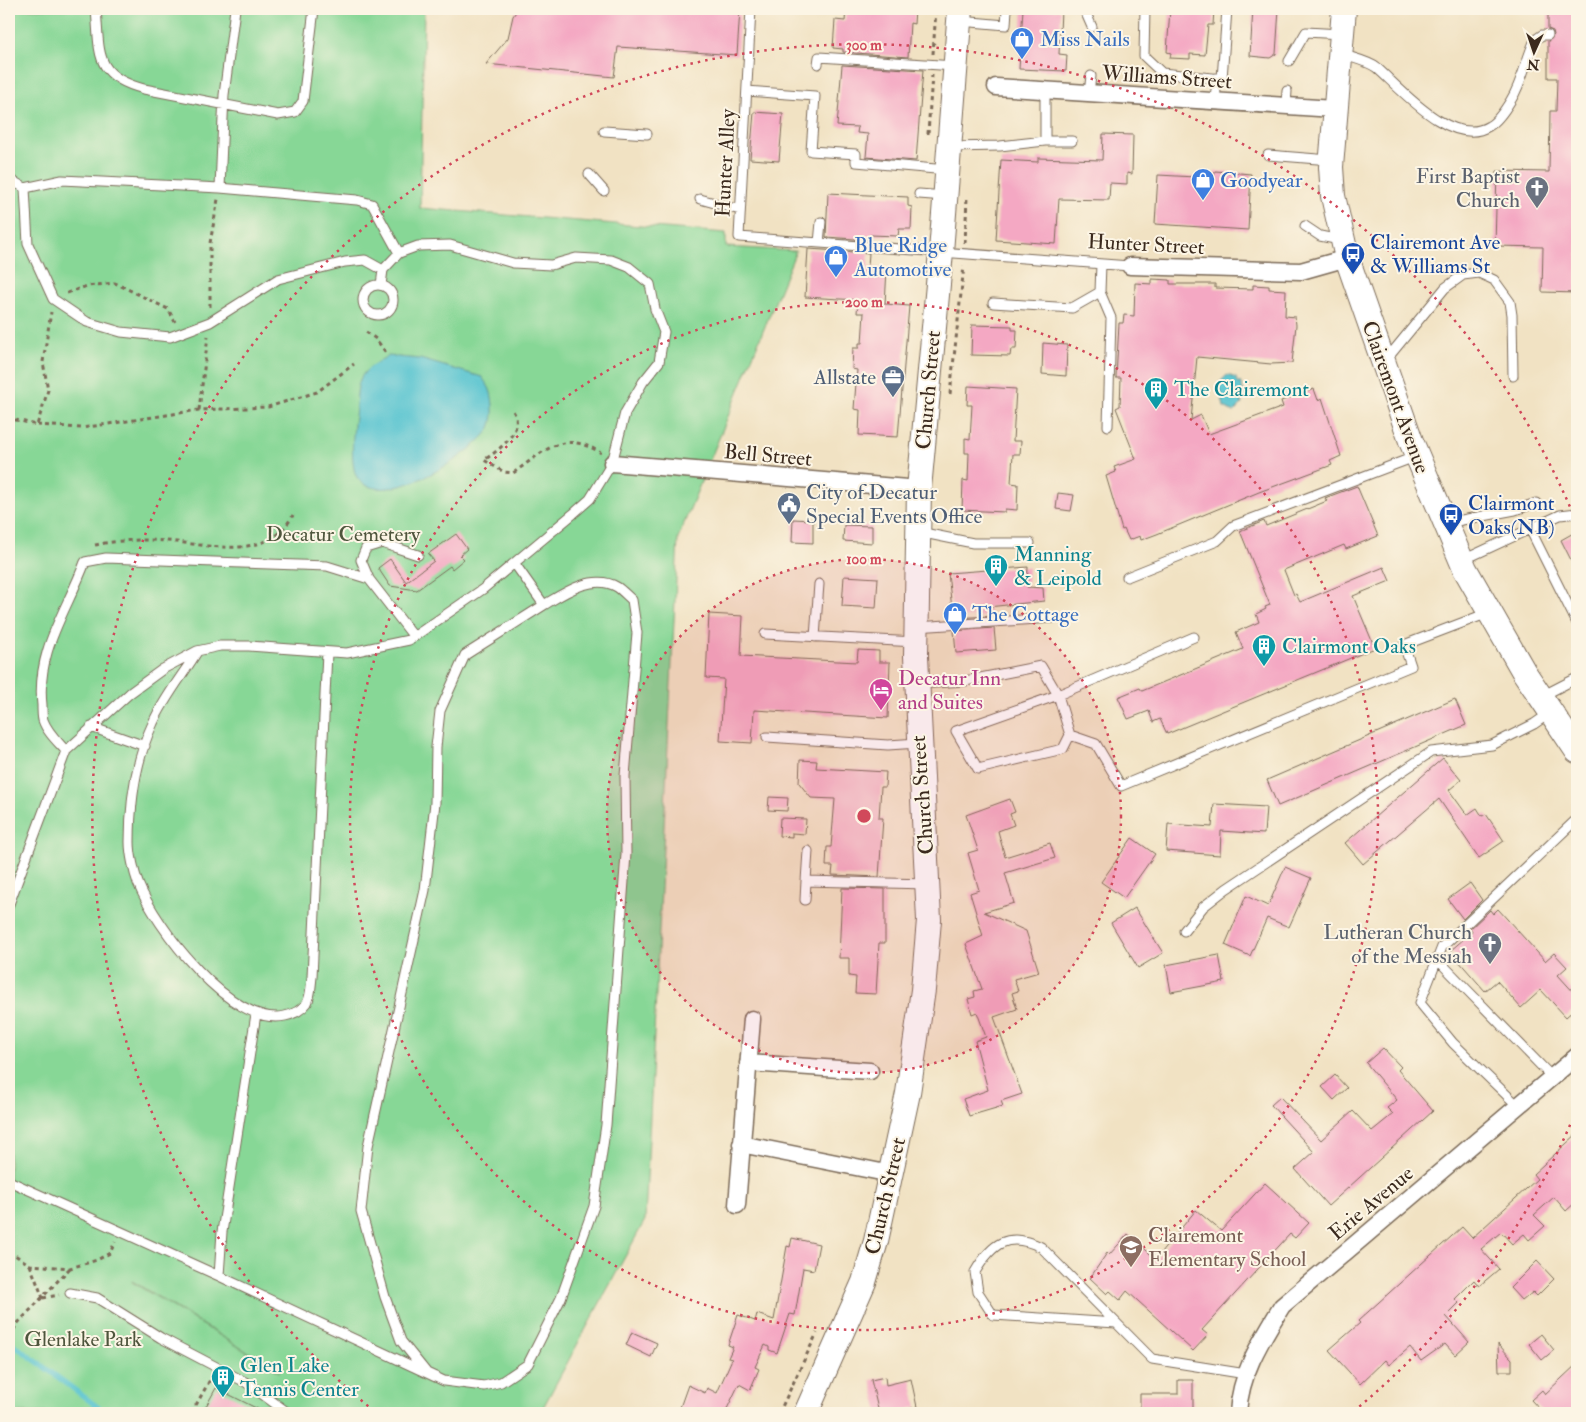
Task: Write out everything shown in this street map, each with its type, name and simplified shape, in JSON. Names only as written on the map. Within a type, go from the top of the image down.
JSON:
[{"type":"main road","name":"Clairemont Avenue","points":[[1344,9],[1334,109],[1332,160],[1333,196],[1345,249],[1383,364],[1417,456],[1462,561],[1489,613],[1545,705],[1577,750]]},
{"type":"main road","name":"Church Street","points":[[808,1412],[864,1282],[891,1174],[905,1073],[924,982],[929,920],[916,684],[919,489],[941,252],[959,15]]},
{"type":"street","name":"Williams Street","points":[[996,87],[1215,101],[1286,98],[1334,109]]},
{"type":"street","name":"Hunter Street","points":[[1130,266],[1301,271],[1345,249]]},
{"type":"street","name":"Bell Street","points":[[609,460],[919,489]]},
{"type":"street","points":[[737,1205],[752,1019]]},
{"type":"street","name":"Erie Avenue","points":[[1238,1413],[1246,1374],[1258,1345],[1282,1306],[1577,1056]]},
{"type":"street","points":[[748,1063],[870,1071]]},
{"type":"street","points":[[742,1144],[891,1174]]},
{"type":"lane","points":[[96,9],[99,50],[104,68],[124,84],[278,115],[295,112],[300,108],[305,90],[314,9]]},
{"type":"lane","points":[[220,188],[224,104],[235,9]]},
{"type":"lane","name":"Hunter Alley","points":[[751,9],[739,237],[941,252]]},
{"type":"lane","points":[[959,15],[1006,24],[1007,9]]},
{"type":"lane","points":[[1079,9],[1085,11],[1092,27]]},
{"type":"lane","points":[[1145,9],[1144,56],[1162,73],[1222,79],[1227,9]]},
{"type":"lane","points":[[1289,61],[1306,32],[1341,43],[1375,66],[1414,104],[1458,129],[1477,131],[1493,123],[1504,111],[1512,98],[1535,40],[1542,35],[1548,35]]},
{"type":"lane","points":[[819,60],[955,66]]},
{"type":"lane","points":[[1089,93],[1090,76]]},
{"type":"lane","points":[[1215,101],[1216,78]]},
{"type":"lane","points":[[1045,90],[1045,141]]},
{"type":"lane","points":[[747,91],[815,96],[811,150],[856,154],[856,162],[948,159],[1000,146],[1045,141],[1072,141]]},
{"type":"lane","points":[[604,131],[647,134]]},
{"type":"lane","points":[[1268,155],[1332,160]]},
{"type":"lane","points":[[589,174],[604,191]]},
{"type":"lane","points":[[9,179],[25,188],[62,180],[220,188],[358,200],[372,204],[399,253]]},
{"type":"lane","points":[[25,188],[28,244],[52,299],[87,322],[121,332],[170,337],[210,322],[278,279],[345,262],[365,260],[383,270]]},
{"type":"lane","points":[[919,194],[945,196]]},
{"type":"lane","points":[[700,199],[740,210]]},
{"type":"lane","points":[[820,243],[821,222]]},
{"type":"lane","points":[[1305,226],[1345,249]]},
{"type":"lane","points":[[9,904],[66,751],[130,693],[163,668],[197,652],[220,646],[249,646],[347,653],[409,640],[515,564],[548,533],[590,499],[609,460],[625,413],[643,382],[659,362],[664,332],[655,309],[650,284],[629,267],[611,260],[576,258],[551,264],[512,262],[450,245],[418,246],[399,253],[383,270],[381,285]]},
{"type":"lane","name":"Hunter Street","points":[[941,252],[1130,266]]},
{"type":"lane","points":[[1101,264],[1100,292],[1111,318],[1108,426]]},
{"type":"lane","points":[[1383,364],[1399,342],[1445,288],[1463,275],[1479,273],[1494,280],[1510,302],[1513,376]]},
{"type":"lane","points":[[993,303],[1072,308],[1100,292]]},
{"type":"lane","points":[[1126,577],[1217,541],[1233,526],[1417,456]]},
{"type":"lane","points":[[1445,524],[1515,510],[1536,503]]},
{"type":"lane","points":[[1462,561],[1560,515],[1577,513]]},
{"type":"lane","points":[[1530,529],[1577,622]]},
{"type":"lane","points":[[918,532],[973,542],[1030,543]]},
{"type":"lane","points":[[414,637],[369,579],[361,560],[366,548],[382,543],[418,555]]},
{"type":"lane","points":[[66,751],[54,739],[43,720],[42,672],[55,626],[67,606],[85,562],[106,558],[327,566],[369,579]]},
{"type":"lane","points":[[515,564],[544,604]]},
{"type":"lane","points":[[9,1181],[119,1230],[428,1375],[444,1381],[484,1386],[501,1382],[528,1364],[560,1298],[594,1206],[606,1125],[626,854],[625,776],[637,633],[632,600],[617,587],[602,582],[586,584],[569,590],[465,655],[440,711],[436,747],[435,803],[425,890],[384,1067],[368,1146],[361,1211],[385,1297],[401,1341],[428,1375]]},
{"type":"lane","points":[[815,637],[819,584]]},
{"type":"lane","points":[[1070,735],[1096,744],[1121,786],[1411,666],[1404,645],[1489,613]]},
{"type":"lane","points":[[765,634],[815,637],[916,635],[1053,618]]},
{"type":"lane","points":[[916,684],[965,681],[1041,666],[1058,696],[1070,735],[1063,749],[978,769],[956,731],[1058,696],[1194,638]]},
{"type":"lane","points":[[197,652],[153,722],[138,767],[132,801],[130,844],[138,882],[178,948],[192,965],[224,994],[256,1014],[276,1018],[296,1014],[307,1002],[312,977],[327,652]]},
{"type":"lane","points":[[1184,931],[1203,907],[1226,889],[1317,829],[1350,803],[1431,752],[1492,745],[1534,724],[1545,705],[1577,678]]},
{"type":"lane","points":[[91,727],[145,746]]},
{"type":"lane","points":[[767,737],[888,745],[918,743]]},
{"type":"lane","points":[[1518,1106],[1453,1043],[1420,1003],[1442,948],[1577,819]]},
{"type":"lane","points":[[805,900],[808,851]]},
{"type":"lane","points":[[806,881],[927,884]]},
{"type":"lane","points":[[1437,960],[1552,1077]]},
{"type":"lane","points":[[219,1276],[222,1232],[256,1014]]},
{"type":"lane","points":[[1116,1323],[993,1315],[978,1292],[975,1272],[986,1254],[1003,1240],[1026,1240],[1041,1247],[1152,1359],[1246,1374]]},
{"type":"lane","points":[[70,1293],[97,1298],[161,1338],[247,1383],[288,1413]]},
{"type":"path","points":[[199,410],[210,322],[210,243],[220,188]]},
{"type":"path","points":[[37,426],[48,390],[43,362],[52,299],[87,286],[115,283],[168,309],[181,333]]},
{"type":"path","points":[[366,332],[376,339],[387,354]]},
{"type":"path","points":[[9,414],[16,420],[37,426],[82,428],[199,410],[268,407],[317,392],[354,364]]},
{"type":"path","points":[[513,411],[517,417],[516,424],[508,442],[502,449],[484,460],[504,472],[513,473],[547,447],[558,444],[580,444],[594,449],[609,460]]},
{"type":"path","points":[[85,562],[85,554],[94,546],[107,542],[148,540],[246,548],[276,537],[286,528],[293,515]]},
{"type":"path","points":[[9,1251],[30,1265],[70,1268],[110,1254],[119,1230]]},
{"type":"path","points":[[30,1265],[43,1298]]},
{"type":"path","points":[[9,1337],[18,1323],[70,1268]]},
{"type":"path","points":[[779,1413],[821,1325]]},
{"type":"path","points":[[198,1413],[196,1405],[218,1368]]},
{"type":"green space","name":"Decatur Cemetery","points":[[9,9],[424,9],[420,208],[726,233],[726,247],[796,251],[678,538],[645,1220],[540,1413],[9,1413]],"holes":[[[132,1281],[280,1372],[132,1282]]]},
{"type":"water","points":[[388,356],[420,359],[482,377],[489,387],[491,394],[493,417],[488,431],[464,453],[447,465],[407,484],[388,488],[372,487],[359,480],[354,468],[353,441],[360,380],[369,368]]},
{"type":"water","points":[[1227,375],[1236,378],[1238,384],[1240,382],[1246,398],[1241,400],[1242,404],[1234,412],[1224,407],[1219,383]]},
{"type":"building","points":[[518,9],[740,9],[737,55],[618,47],[614,77],[486,64],[508,38],[513,16]]},
{"type":"building","points":[[846,9],[915,9],[914,24],[910,23],[908,57],[843,52],[843,49],[833,48],[835,20],[845,21]]},
{"type":"building","points":[[1023,9],[1061,10],[1059,54],[1067,55],[1066,71],[1019,69]]},
{"type":"building","points":[[1170,9],[1214,9],[1213,25],[1208,25],[1205,55],[1190,54],[1190,59],[1170,58],[1171,53],[1167,52]]},
{"type":"building","points":[[1253,9],[1279,9],[1276,54],[1270,58],[1250,56]]},
{"type":"building","points":[[1577,9],[1577,293],[1542,292],[1543,247],[1495,246],[1497,171],[1549,172],[1550,111],[1556,111],[1557,78],[1548,78],[1548,41],[1554,35],[1553,31],[1548,29],[1548,10]]},
{"type":"building","points":[[842,65],[923,70],[916,161],[866,157],[868,134],[857,133],[858,127],[837,126]]},
{"type":"building","points":[[754,112],[783,114],[779,161],[750,159]]},
{"type":"building","points":[[1103,134],[1133,135],[1132,174],[1127,173],[1127,184],[1110,183],[1109,200],[1059,199],[1056,244],[996,240],[1001,160],[1038,162],[1038,158],[1102,160]]},
{"type":"building","name":"Goodyear","points":[[1215,171],[1251,174],[1248,230],[1155,224],[1158,175],[1214,178]]},
{"type":"building","points":[[828,193],[908,197],[908,206],[912,207],[911,229],[899,229],[898,236],[870,235],[869,240],[826,237]]},
{"type":"building","points":[[808,249],[869,253],[868,267],[887,269],[885,304],[909,306],[898,437],[859,435],[860,410],[854,409],[857,370],[852,369],[853,348],[859,348],[859,343],[862,343],[864,313],[857,313],[858,300],[805,297]]},
{"type":"building","name":"The Clairemont","points":[[1152,279],[1170,280],[1170,284],[1215,284],[1215,288],[1253,289],[1253,285],[1269,286],[1269,289],[1286,290],[1285,316],[1295,317],[1296,325],[1292,363],[1271,364],[1197,357],[1191,420],[1201,415],[1209,434],[1283,407],[1281,401],[1314,389],[1318,400],[1322,398],[1341,456],[1330,461],[1332,465],[1259,492],[1141,540],[1140,536],[1129,540],[1124,529],[1122,530],[1106,476],[1116,472],[1114,467],[1136,459],[1116,408],[1120,406],[1121,378],[1116,378],[1119,323],[1123,323],[1124,315],[1134,316],[1135,283],[1152,284]]},
{"type":"building","points":[[972,325],[1012,326],[1012,330],[1017,330],[1016,349],[1011,349],[1010,356],[971,355]]},
{"type":"building","points":[[1043,343],[1067,345],[1066,376],[1042,374]]},
{"type":"building","points":[[968,386],[1016,389],[1013,441],[1021,441],[1020,454],[1013,454],[1011,483],[1018,484],[1017,510],[1005,509],[1005,512],[962,510],[963,480],[968,481],[969,453],[965,453],[965,438],[970,439],[972,405],[967,405]]},
{"type":"building","name":"Clairmont Oaks","points":[[1357,486],[1378,536],[1346,549],[1344,545],[1284,570],[1294,595],[1296,594],[1300,602],[1384,567],[1390,581],[1353,596],[1375,648],[1167,734],[1160,719],[1153,722],[1149,711],[1128,719],[1118,697],[1140,688],[1142,691],[1243,649],[1236,632],[1259,622],[1256,614],[1270,605],[1240,531],[1264,521],[1266,526],[1327,501],[1325,498]]},
{"type":"building","points":[[1058,493],[1074,495],[1071,511],[1056,509]]},
{"type":"building","points":[[793,519],[813,520],[813,543],[792,542]]},
{"type":"building","points":[[844,525],[872,526],[872,543],[843,541]]},
{"type":"building","points":[[1577,531],[1577,572],[1561,540]]},
{"type":"building","points":[[456,534],[467,549],[460,555],[464,559],[452,569],[450,566],[417,590],[390,586],[378,568],[390,559],[406,582],[434,561],[428,554]]},
{"type":"building","name":"Manning & Leipold","points":[[1028,567],[1027,587],[1043,588],[1044,601],[988,607],[991,616],[953,618],[948,573]]},
{"type":"building","points":[[844,576],[878,578],[876,608],[842,606]]},
{"type":"building","points":[[709,614],[743,616],[741,656],[857,662],[858,650],[879,651],[879,662],[890,662],[888,718],[754,710],[752,743],[720,741],[724,679],[706,678]]},
{"type":"building","points":[[994,628],[996,650],[956,653],[954,631]]},
{"type":"building","points":[[1455,699],[1466,725],[1278,806],[1267,780]]},
{"type":"building","points":[[1443,758],[1461,780],[1449,790],[1467,815],[1477,808],[1482,816],[1486,814],[1504,841],[1479,858],[1439,799],[1363,864],[1345,843]]},
{"type":"building","points":[[800,760],[817,761],[816,768],[886,772],[885,787],[881,787],[879,818],[883,818],[879,877],[832,875],[833,866],[826,866],[827,847],[831,847],[835,799],[811,798],[799,783]]},
{"type":"building","points":[[769,797],[788,798],[787,811],[768,810]]},
{"type":"building","points":[[1010,799],[1015,812],[1010,814],[1014,825],[998,831],[1005,857],[1050,843],[1055,858],[1005,873],[1014,903],[984,912],[1026,931],[1039,972],[1014,979],[1018,991],[1012,993],[1017,1009],[994,1017],[1022,1094],[1001,1101],[1003,1106],[969,1116],[963,1099],[988,1090],[975,1041],[986,1037],[977,1012],[972,1014],[968,999],[975,997],[974,991],[982,989],[966,944],[983,936],[970,893],[979,890],[968,853],[978,850],[966,815]]},
{"type":"building","points":[[1214,804],[1266,807],[1264,834],[1221,831],[1220,855],[1166,851],[1168,824],[1212,827]]},
{"type":"building","points":[[780,818],[806,819],[805,834],[792,833],[792,837],[779,836]]},
{"type":"building","points":[[1132,838],[1155,854],[1124,898],[1101,882]]},
{"type":"building","points":[[1285,867],[1311,878],[1289,927],[1267,918],[1250,956],[1225,945],[1246,896],[1268,906]]},
{"type":"building","points":[[1470,883],[1482,900],[1463,919],[1448,899]]},
{"type":"building","points":[[842,888],[885,889],[885,943],[879,943],[876,994],[855,993],[856,977],[849,976],[849,958],[839,958]]},
{"type":"building","points":[[1135,908],[1163,953],[1138,968],[1111,923]]},
{"type":"building","name":"Lutheran Church of the Messiah","points":[[1498,909],[1545,961],[1554,953],[1567,967],[1558,975],[1577,996],[1577,1007],[1566,1017],[1541,990],[1521,1008],[1497,981],[1485,991],[1450,951],[1472,932],[1470,929],[1490,910],[1493,914]]},
{"type":"building","points":[[1219,955],[1224,982],[1171,992],[1166,965]]},
{"type":"building","points":[[1383,1048],[1401,1067],[1398,1070],[1433,1111],[1328,1206],[1295,1169],[1314,1152],[1271,1105],[1280,1097],[1321,1140],[1353,1111],[1372,1131],[1393,1114],[1387,1108],[1397,1100],[1366,1063]]},
{"type":"building","points":[[1335,1075],[1347,1088],[1334,1100],[1322,1087]]},
{"type":"building","points":[[1577,1134],[1577,1201],[1566,1211],[1554,1197],[1534,1215],[1545,1226],[1529,1240],[1524,1234],[1512,1244],[1501,1232],[1481,1249],[1499,1269],[1479,1286],[1474,1280],[1455,1299],[1459,1303],[1446,1316],[1469,1342],[1455,1355],[1445,1344],[1421,1361],[1410,1347],[1389,1365],[1385,1360],[1360,1384],[1329,1350],[1360,1323],[1358,1321],[1462,1227],[1472,1238],[1537,1179],[1533,1174]]},
{"type":"building","name":"Clairemont Elementary School","points":[[1265,1183],[1309,1223],[1295,1238],[1290,1234],[1202,1330],[1208,1335],[1193,1351],[1127,1291],[1120,1300],[1110,1291],[1107,1294],[1090,1278],[1107,1253],[1109,1255],[1128,1234],[1156,1259],[1196,1210],[1221,1231]]},
{"type":"building","points":[[792,1238],[819,1244],[814,1270],[803,1268],[795,1315],[790,1314],[777,1353],[769,1350],[769,1347],[765,1345],[755,1367],[759,1369],[750,1390],[739,1384],[725,1413],[678,1413],[688,1385],[705,1393],[707,1388],[717,1393],[732,1359],[728,1358],[733,1347],[728,1345],[738,1315],[755,1321],[757,1314],[774,1320],[787,1246],[790,1247]]},
{"type":"building","points":[[1537,1261],[1554,1279],[1537,1296],[1533,1292],[1522,1301],[1510,1288]]},
{"type":"building","points":[[632,1332],[657,1343],[651,1357],[626,1345]]},
{"type":"building","points":[[1541,1334],[1554,1350],[1542,1360],[1529,1344]]},
{"type":"building","points":[[1498,1344],[1512,1359],[1512,1371],[1499,1371]]},
{"type":"building","points":[[1577,1364],[1577,1413],[1543,1413],[1531,1400],[1542,1390],[1545,1394]]},
{"type":"building","points":[[885,1377],[886,1385],[911,1379],[917,1407],[890,1413],[879,1413],[871,1380]]},
{"type":"building","points":[[1178,1380],[1193,1380],[1193,1413],[1140,1413],[1140,1394],[1178,1394]]},
{"type":"building","name":"Glen Lake Tennis Center","points":[[216,1388],[266,1413],[216,1413],[205,1408]]},
{"type":"waterway","points":[[9,1341],[106,1413]]},
{"type":"place","name":"Miss Nails","points":[[1022,60]]},
{"type":"place","name":"Goodyear","points":[[1203,201]]},
{"type":"place","name":"First Baptist Church","points":[[1537,209]]},
{"type":"place","name":"Clairemont Ave & Williams St","points":[[1353,275]]},
{"type":"place","name":"Blue Ridge Automotive","points":[[836,278]]},
{"type":"place","name":"Allstate","points":[[893,398]]},
{"type":"place","name":"The Clairemont","points":[[1156,410]]},
{"type":"place","name":"City of Decatur Special Events Office","points":[[789,525]]},
{"type":"place","name":"Clairmont Oaks(NB)","points":[[1451,536]]},
{"type":"place","name":"Manning & Leipold","points":[[996,587]]},
{"type":"place","name":"The Cottage","points":[[955,635]]},
{"type":"place","name":"Clairmont Oaks","points":[[1264,667]]},
{"type":"place","name":"Decatur Inn and Suites","points":[[881,711]]},
{"type":"place","name":"Lutheran Church of the Messiah","points":[[1490,965]]},
{"type":"place","name":"Clairemont Elementary School","points":[[1131,1268]]},
{"type":"place","name":"Glen Lake Tennis Center","points":[[223,1398]]},
{"type":"park label","name":"Glenlake Park","points":[[83,1339]]}]
